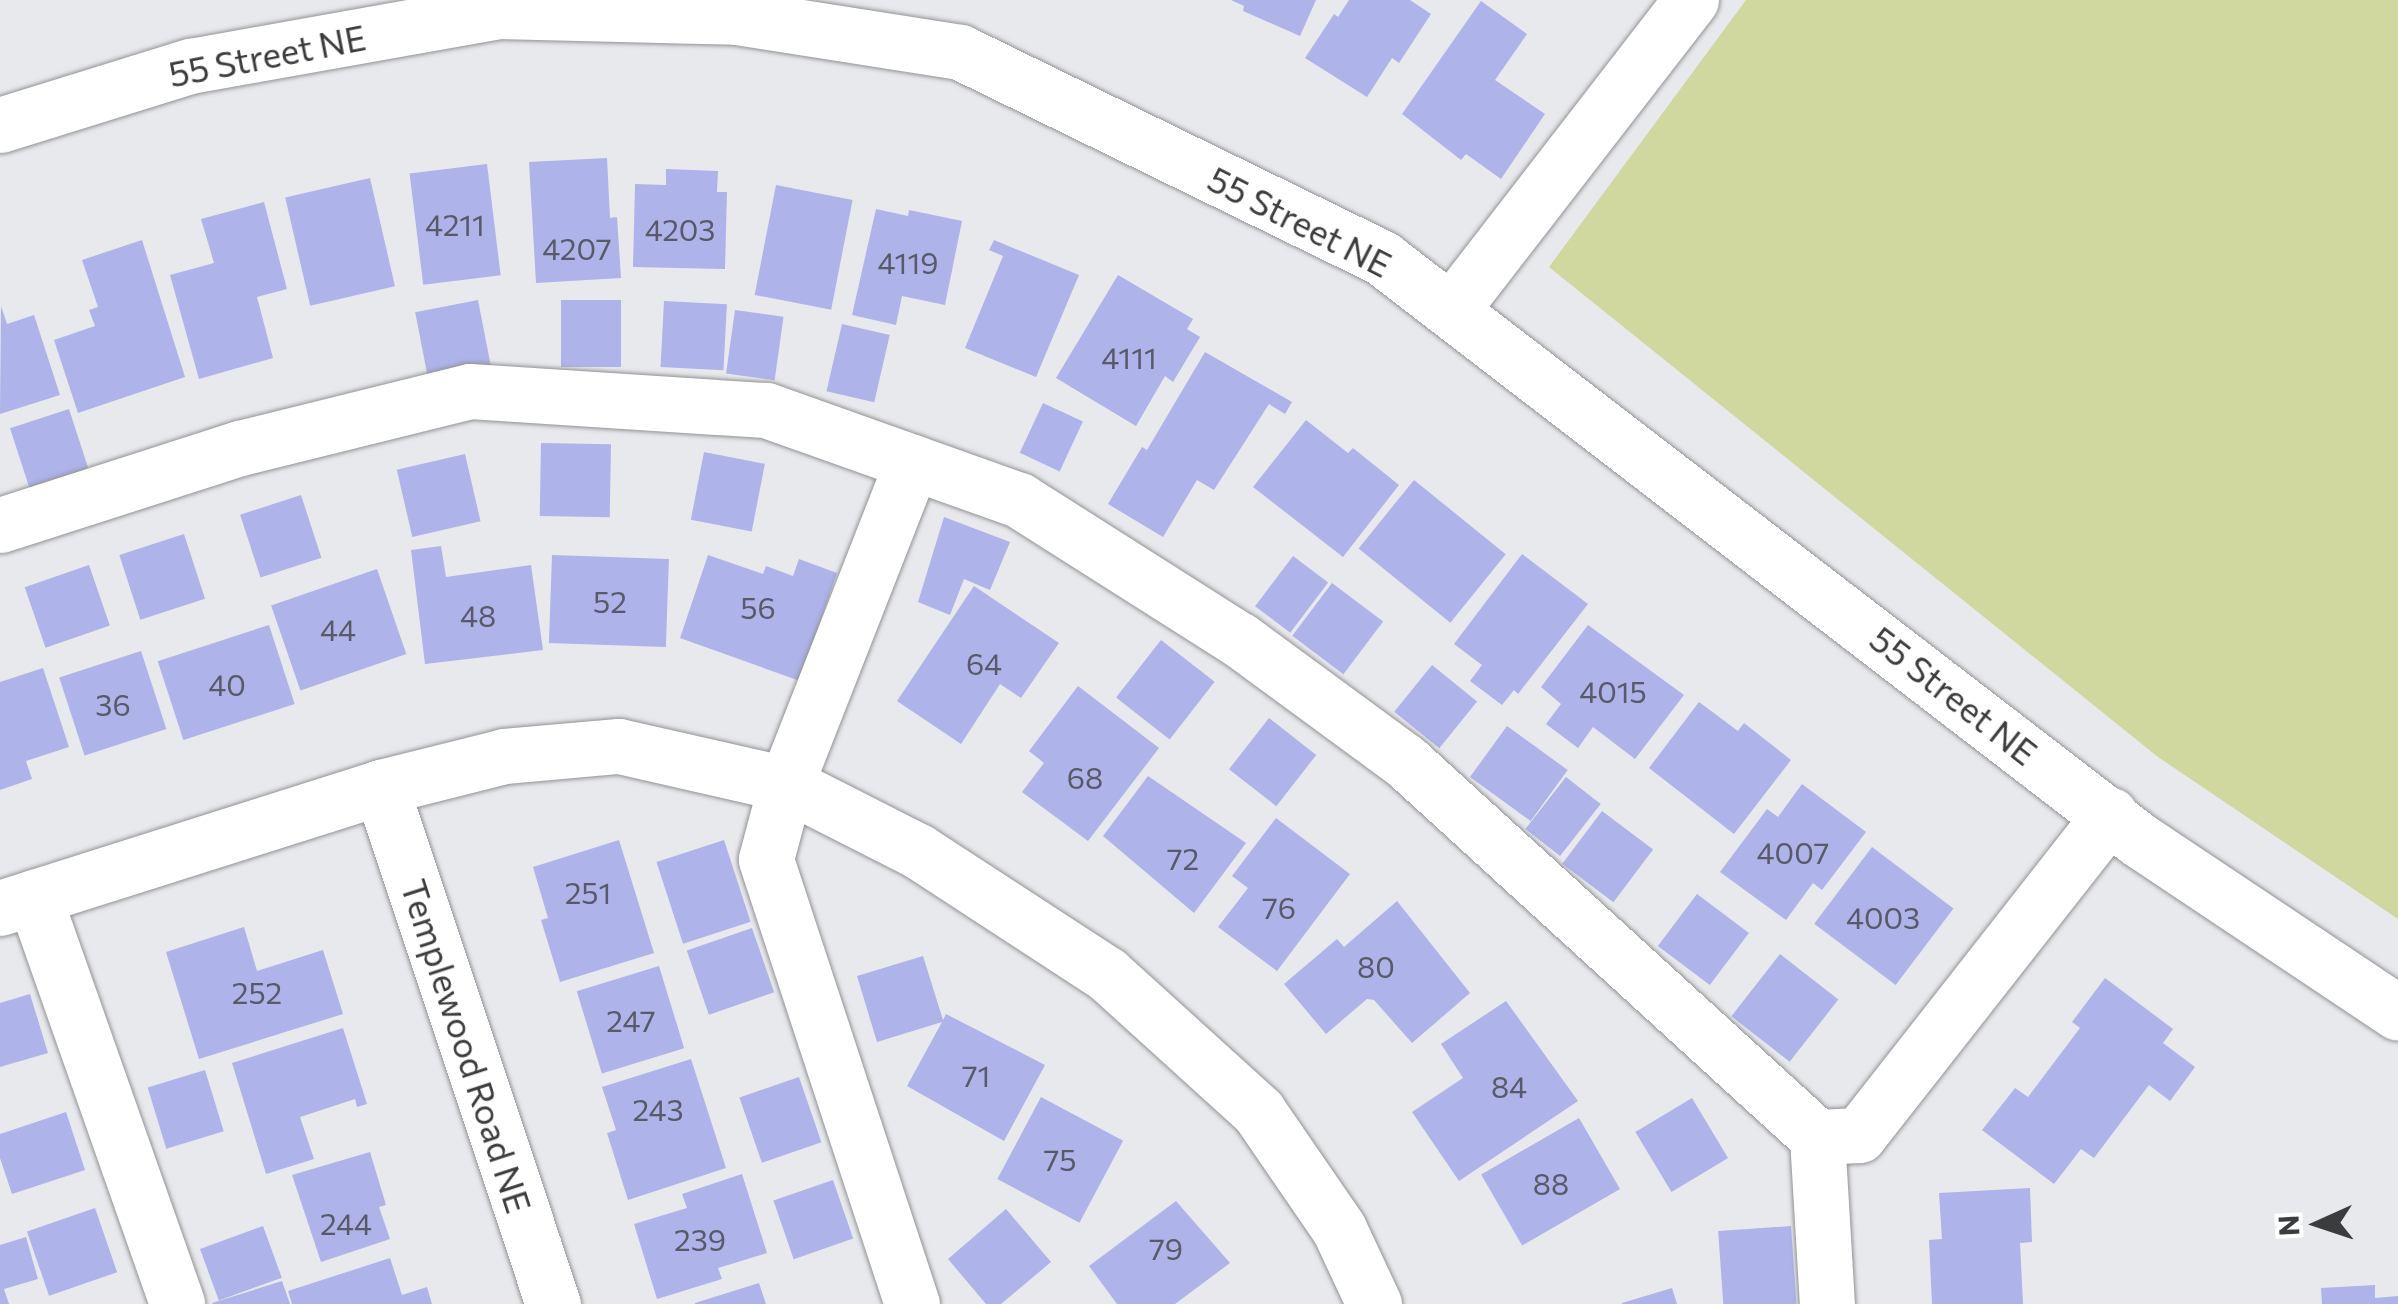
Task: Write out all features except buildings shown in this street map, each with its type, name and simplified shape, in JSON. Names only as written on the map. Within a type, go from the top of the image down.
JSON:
[{"type":"street","points":[[1452,309],[1691,0]]},
{"type":"street","name":"55 Street NE","points":[[0,126],[190,66],[498,11],[739,9],[960,52],[1382,258],[2139,840],[2398,1013]]},
{"type":"street","points":[[0,525],[240,448],[470,391],[766,410],[1019,500],[1240,640],[1405,761],[1817,1137],[1828,1304]]},
{"type":"street","points":[[912,462],[786,784],[766,859],[912,1304]]},
{"type":"street","points":[[177,1304],[17,903],[381,787],[504,756],[619,746],[786,784],[918,851],[1107,974],[1258,1110],[1339,1230],[1374,1304]]},
{"type":"street","name":"Templewood Road NE","points":[[381,787],[553,1304]]},
{"type":"street","points":[[1817,1137],[1859,1134],[2110,815]]},
{"type":"green space","points":[[1746,0],[2398,0],[2398,919],[2158,757],[1549,267]]}]
